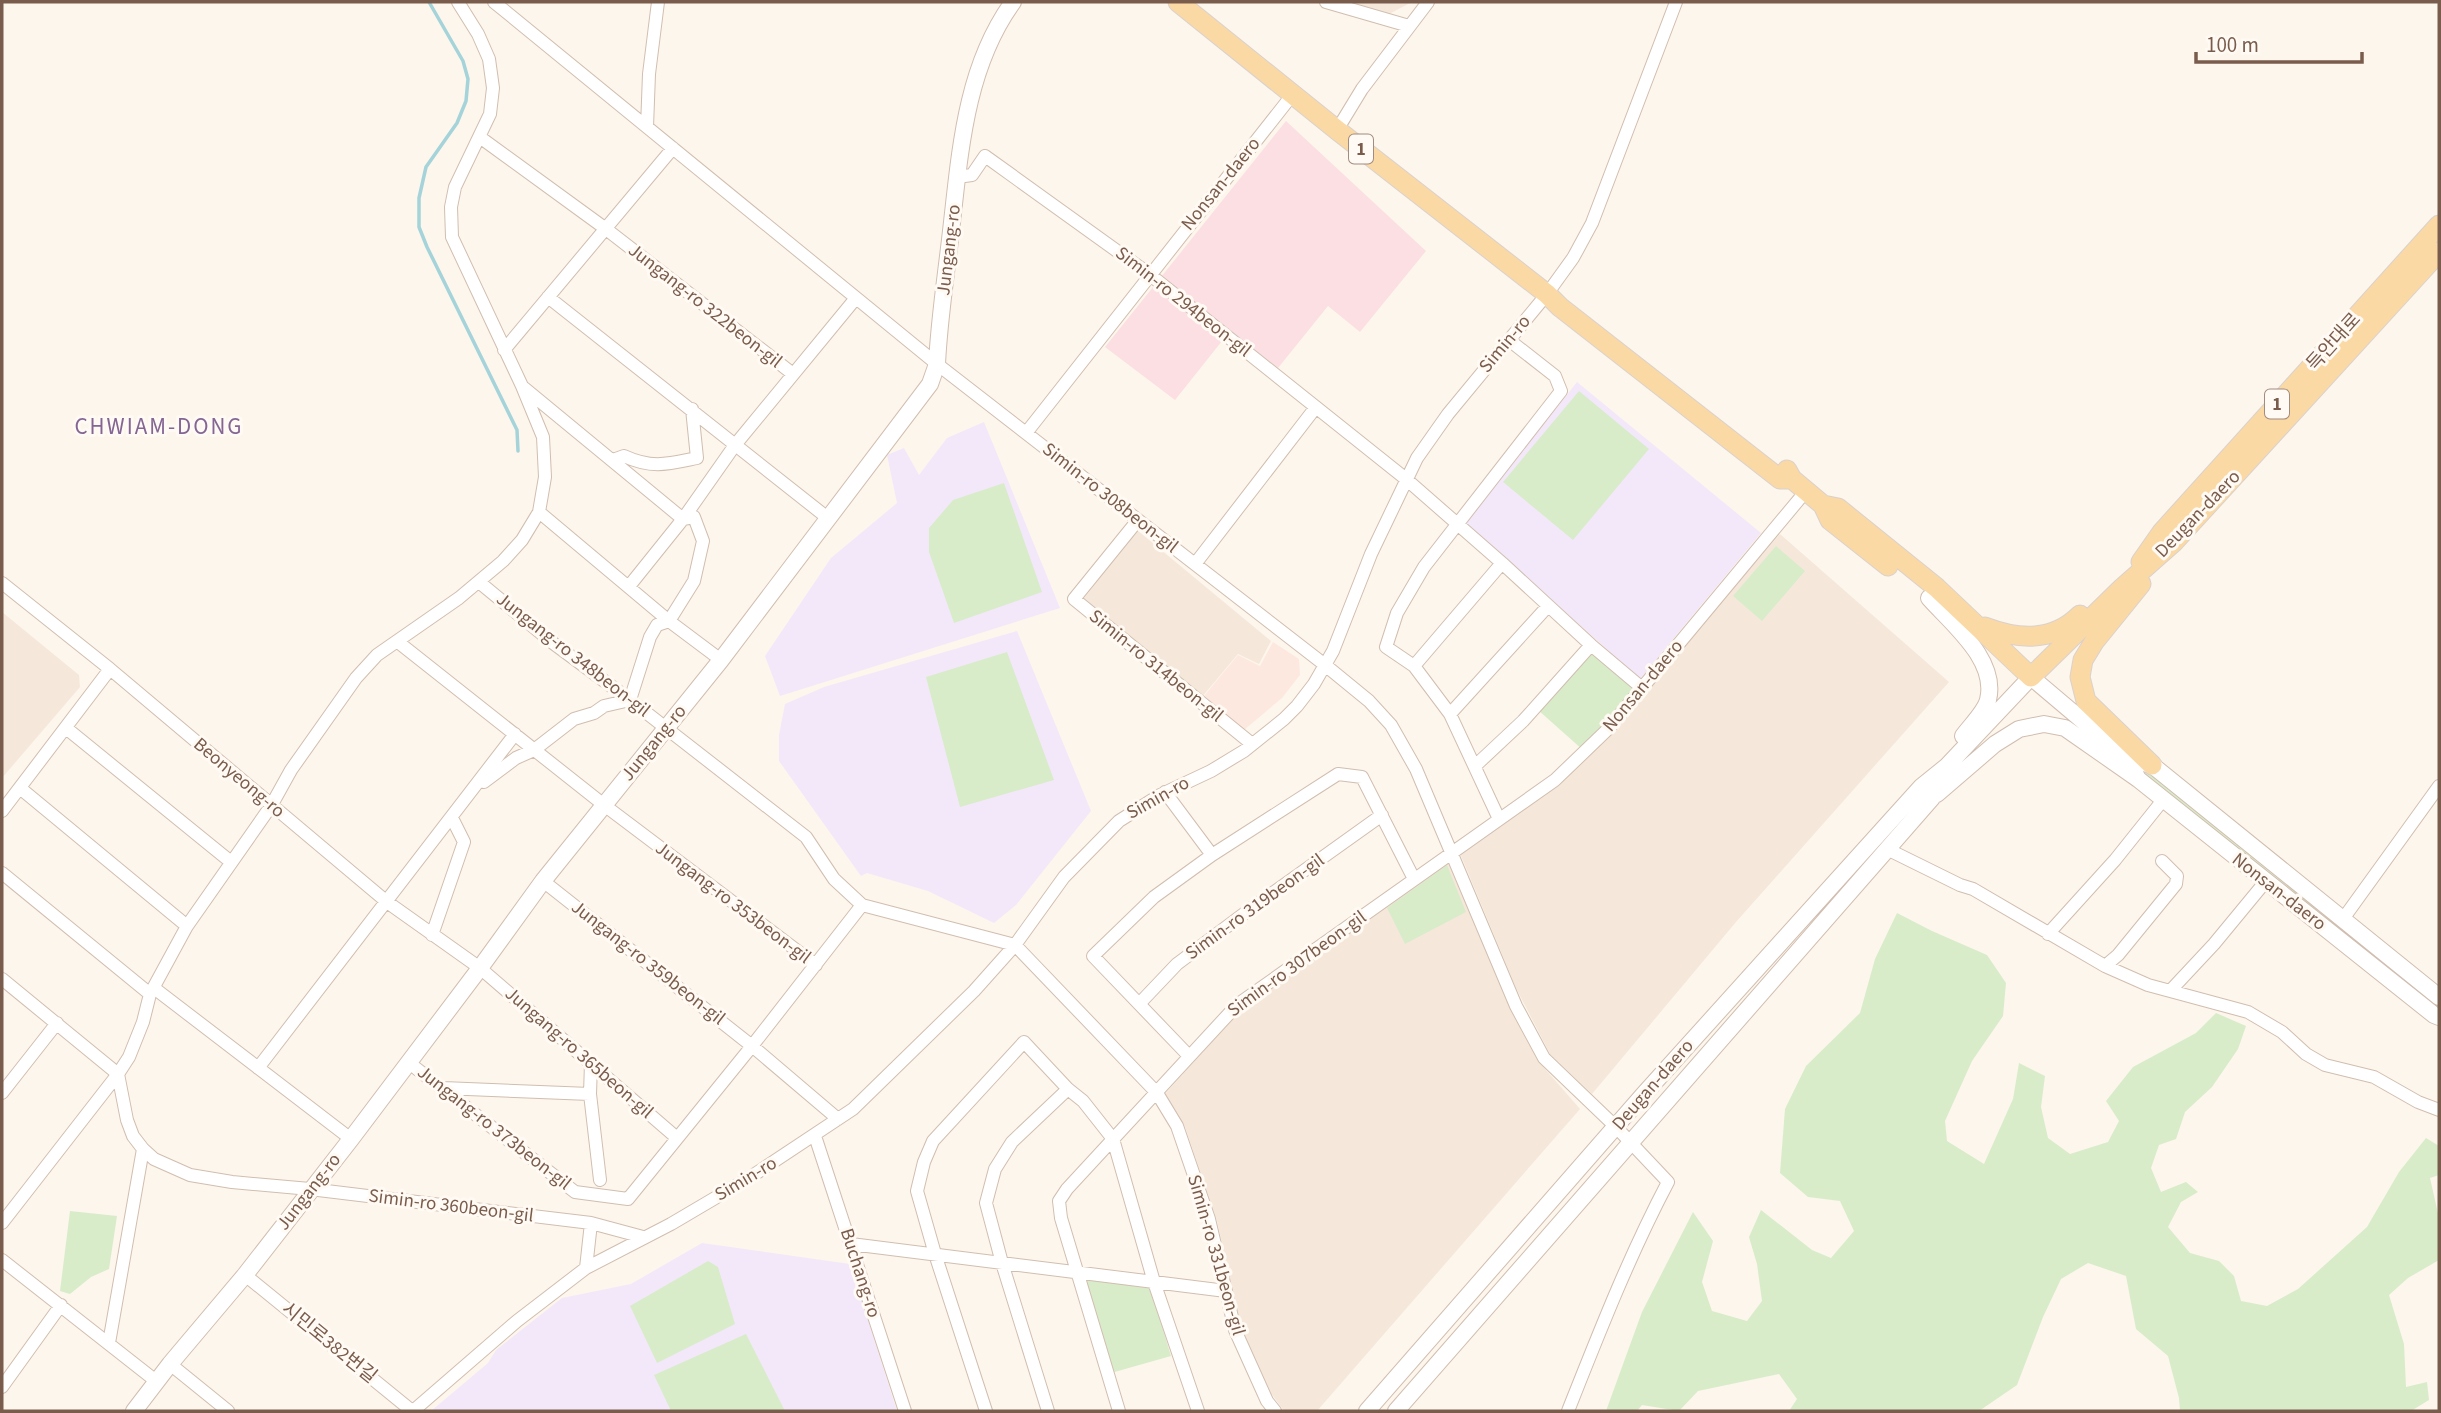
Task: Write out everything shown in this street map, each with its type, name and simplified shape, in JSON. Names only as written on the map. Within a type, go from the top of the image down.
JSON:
[{"type":"main road","name":"Nonsan-daero","points":[[1178,2],[1780,479],[1799,485],[1823,505],[1830,520],[1989,646],[2003,652]]},
{"type":"main road","name":"득안대로","points":[[2167,538],[2439,225]]},
{"type":"main road","name":"Deugan-daero","points":[[2031,677],[2122,588],[2439,253]]},
{"type":"main road","name":"Nonsan-daero","points":[[1823,505],[1838,508],[1976,624],[2031,677]]},
{"type":"main road","name":"1","points":[[1976,624],[2005,635],[2035,637],[2052,634],[2071,624],[2167,538]]},
{"type":"main road","points":[[2152,765],[2085,701],[2080,677],[2083,660],[2094,642],[2167,538]]},
{"type":"street","points":[[2,1223],[118,1074],[129,1057],[152,991],[187,926],[356,678],[377,655],[479,582],[503,561],[522,540],[539,512],[545,477],[543,437],[452,237],[451,207],[456,187],[481,138],[490,114],[493,89],[489,59],[478,34],[458,2]]},
{"type":"street","points":[[494,2],[937,364]]},
{"type":"street","points":[[647,127],[649,74],[658,2]]},
{"type":"street","name":"Jungang-ro","points":[[134,1411],[351,1139],[543,881],[721,660],[930,384],[937,364],[957,177],[969,96],[985,52],[1013,2]]},
{"type":"street","points":[[1326,2],[1409,26]]},
{"type":"street","points":[[1337,130],[1362,89],[1428,2]]},
{"type":"street","name":"Simin-ro","points":[[413,1411],[517,1321],[586,1268],[671,1224],[815,1136],[853,1109],[974,990],[1015,945],[1064,877],[1119,821],[1165,792],[1211,771],[1252,744],[1297,706],[1333,651],[1371,554],[1417,458],[1448,414],[1547,294],[1573,258],[1592,223],[1676,2]]},
{"type":"street","name":"Nonsan-daero","points":[[1149,274],[1293,94]]},
{"type":"street","name":"Jungang-ro 322beon-gil","points":[[481,138],[606,229],[793,374],[856,298]]},
{"type":"street","points":[[504,350],[673,148]]},
{"type":"street","name":"Simin-ro 294beon-gil","points":[[957,177],[972,175],[985,156],[1149,274],[1406,479],[1642,688]]},
{"type":"street","name":"Simin-ro 308beon-gil","points":[[1026,433],[1149,274]]},
{"type":"street","points":[[548,298],[829,519]]},
{"type":"street","points":[[1499,819],[1450,714],[1414,667],[1386,647],[1397,613],[1424,567],[1562,391],[1555,376],[1509,340]]},
{"type":"street","name":"Simin-ro 308beon-gil","points":[[937,364],[1325,664]]},
{"type":"street","points":[[630,585],[683,519],[735,444],[793,374]]},
{"type":"street","points":[[522,386],[683,519]]},
{"type":"street","name":"Simin-ro 308beon-gil","points":[[1195,564],[1316,407]]},
{"type":"street","points":[[613,460],[624,456],[642,464],[663,465],[698,458],[692,410]]},
{"type":"street","name":"Nonsan-daero","points":[[1452,851],[1555,780],[1606,730],[1642,688],[1799,485]]},
{"type":"street","points":[[539,512],[630,585],[669,621],[721,660]]},
{"type":"street","points":[[472,790],[516,758],[534,750],[574,719],[594,713],[604,706],[630,700],[650,637],[657,625],[669,621],[694,581],[703,541],[694,517],[683,519]]},
{"type":"street","name":"Simin-ro 314beon-gil","points":[[1138,520],[1074,599],[1252,744]]},
{"type":"street","points":[[1414,667],[1502,563]]},
{"type":"street","name":"Jungang-ro 348beon-gil","points":[[479,582],[553,643],[806,837],[834,878],[862,905]]},
{"type":"street","name":"Beonyeong-ro","points":[[2,583],[110,669],[387,902],[480,968]]},
{"type":"street","points":[[1927,792],[1988,702],[1989,688],[1989,680],[1981,659],[1929,598]]},
{"type":"street","points":[[1450,714],[1548,606]]},
{"type":"street","name":"Jungang-ro 353beon-gil","points":[[398,642],[604,805],[816,965],[752,1045]]},
{"type":"street","points":[[1475,765],[1523,720],[1591,645]]},
{"type":"street","points":[[1325,664],[1369,701],[1391,725],[1416,769],[1516,1006],[1544,1058],[1616,1127],[1668,1182],[1616,1288],[1569,1411]]},
{"type":"street","points":[[2,811],[110,669]]},
{"type":"street","name":"Nonsan-daero","points":[[2031,677],[2127,759],[2138,779],[2163,800],[2434,1016],[2439,1017]]},
{"type":"street","name":"Deugan-daero","points":[[1396,1411],[1887,849],[1947,766],[2031,677]]},
{"type":"street","points":[[1927,792],[2019,729],[2044,724],[2066,728],[2138,779]]},
{"type":"street","points":[[65,728],[230,862]]},
{"type":"street","points":[[258,1068],[516,734]]},
{"type":"street","name":"Nonsan-daero","points":[[2127,759],[2152,765],[2439,997]]},
{"type":"street","points":[[1189,1056],[1093,956],[1154,897],[1212,855],[1338,774],[1362,777],[1414,879]]},
{"type":"street","points":[[2343,919],[2439,786]]},
{"type":"street","points":[[19,788],[187,926]]},
{"type":"street","points":[[1165,792],[1212,855]]},
{"type":"street","name":"Deugan-daero","points":[[1367,1411],[1616,1127],[1927,792]]},
{"type":"street","points":[[2048,934],[2115,860],[2163,800]]},
{"type":"street","name":"Simin-ro 319beon-gil","points":[[1139,1004],[1177,964],[1382,816]]},
{"type":"street","points":[[432,934],[464,842],[452,818]]},
{"type":"street","points":[[1887,849],[1973,889],[2105,966],[2148,985],[2248,1012],[2282,1032],[2306,1054],[2325,1065],[2375,1077],[2418,1102],[2439,1110]]},
{"type":"street","name":"Simin-ro 307beon-gil","points":[[1076,1271],[1061,1219],[1059,1200],[1113,1139],[1237,1005],[1452,851]]},
{"type":"street","points":[[2105,966],[2118,955],[2176,884],[2177,876],[2162,861]]},
{"type":"street","points":[[2,873],[152,991],[351,1139]]},
{"type":"street","name":"Jungang-ro 359beon-gil","points":[[543,881],[752,1045],[838,1119]]},
{"type":"street","points":[[2171,990],[2222,935],[2266,881]]},
{"type":"street","points":[[816,965],[862,905],[1015,945]]},
{"type":"street","name":"Simin-ro 331beon-gil","points":[[1015,945],[1157,1093],[1177,1126],[1209,1219],[1235,1331],[1267,1401],[1275,1411]]},
{"type":"street","name":"Jungang-ro 365beon-gil","points":[[480,968],[677,1138]]},
{"type":"street","points":[[2,979],[118,1074],[127,1120],[143,1149],[109,1343]]},
{"type":"street","points":[[2,1093],[57,1023]]},
{"type":"street","points":[[985,1411],[917,1191],[924,1162],[933,1141],[1024,1042],[1068,1089],[1083,1101],[1113,1139],[1154,1282],[1198,1411]]},
{"type":"street","points":[[677,1138],[752,1045]]},
{"type":"street","name":"Jungang-ro 373beon-gil","points":[[408,1062],[575,1192],[628,1199],[677,1138]]},
{"type":"street","points":[[591,1063],[590,1094],[600,1180]]},
{"type":"street","points":[[442,1087],[590,1094]]},
{"type":"street","points":[[1048,1411],[986,1203],[995,1169],[1012,1142],[1068,1089]]},
{"type":"street","name":"Buchang-ro","points":[[815,1136],[905,1411]]},
{"type":"street","name":"Simin-ro 360beon-gil","points":[[143,1149],[154,1159],[190,1175],[592,1223],[643,1237]]},
{"type":"street","points":[[586,1268],[592,1223]]},
{"type":"street","points":[[851,1244],[1226,1291]]},
{"type":"street","points":[[2,1260],[156,1381]]},
{"type":"street","points":[[1076,1271],[1119,1411]]},
{"type":"street","name":"시민로382번길","points":[[245,1275],[413,1411]]},
{"type":"street","points":[[2,1387],[61,1305]]},
{"type":"street","points":[[170,1364],[228,1411]]},
{"type":"shaded area","points":[[1346,2],[1412,2],[1389,14]]},
{"type":"shaded area","points":[[1286,121],[1426,251],[1360,332],[1328,306],[1278,368],[1230,331],[1175,400],[1105,347]]},
{"type":"shaded area","points":[[1577,382],[1761,533],[1640,679],[1466,523]]},
{"type":"shaded area","points":[[984,422],[1060,608],[780,696],[765,656],[831,558],[897,503],[887,455],[904,448],[919,475],[947,438]]},
{"type":"shaded area","points":[[1137,530],[1271,641],[1259,664],[1238,654],[1202,697],[1082,601]]},
{"type":"shaded area","points":[[1780,534],[1949,682],[1736,922],[1592,1094],[1550,1054],[1516,988],[1459,851],[1616,724]]},
{"type":"shaded area","points":[[2,612],[79,675],[80,687],[2,778]]},
{"type":"shaded area","points":[[1017,631],[1091,811],[1016,905],[994,923],[928,891],[867,873],[861,876],[779,761],[779,735],[785,704],[824,687]]},
{"type":"shaded area","points":[[1273,642],[1299,659],[1300,675],[1282,698],[1244,730],[1204,696],[1238,655],[1260,666]]},
{"type":"shaded area","points":[[1448,862],[1513,1014],[1540,1063],[1580,1109],[1317,1411],[1284,1411],[1271,1393],[1242,1332],[1217,1221],[1185,1127],[1165,1094],[1244,1006]]},
{"type":"shaded area","points":[[702,1243],[850,1264],[897,1411],[431,1411],[488,1363],[496,1350],[562,1298],[631,1284]]},
{"type":"green space","points":[[1579,391],[1649,449],[1573,540],[1503,482]]},
{"type":"green space","points":[[1004,483],[1042,592],[954,623],[929,552],[929,528],[953,500]]},
{"type":"green space","points":[[1776,546],[1805,571],[1762,621],[1733,596]]},
{"type":"green space","points":[[1592,650],[1635,688],[1583,750],[1538,710]]},
{"type":"green space","points":[[1007,652],[1054,780],[960,807],[926,677]]},
{"type":"green space","points":[[2147,770],[2439,1004],[2435,1011],[2142,776]]},
{"type":"green space","points":[[1447,865],[1466,912],[1405,944],[1387,908]]},
{"type":"green space","points":[[1897,913],[1987,955],[2006,983],[2003,1016],[1972,1061],[1945,1121],[1947,1141],[1984,1164],[2013,1099],[2019,1063],[2045,1076],[2041,1107],[2048,1138],[2070,1154],[2108,1142],[2119,1121],[2106,1101],[2133,1067],[2196,1033],[2216,1013],[2246,1026],[2238,1049],[2212,1087],[2185,1112],[2176,1139],[2159,1145],[2151,1168],[2161,1192],[2186,1182],[2198,1192],[2181,1202],[2168,1227],[2190,1253],[2219,1261],[2234,1276],[2241,1301],[2267,1306],[2298,1289],[2367,1227],[2399,1172],[2426,1138],[2439,1146],[2439,1175],[2430,1178],[2439,1218],[2439,1260],[2408,1278],[2389,1295],[2404,1344],[2406,1387],[2427,1382],[2429,1400],[2411,1411],[2180,1411],[2168,1356],[2136,1329],[2126,1276],[2088,1263],[2061,1279],[2017,1385],[1979,1411],[1789,1411],[1797,1399],[1779,1374],[1698,1391],[1679,1411],[1642,1405],[1637,1411],[1606,1411],[1642,1312],[1693,1212],[1713,1241],[1702,1282],[1712,1311],[1747,1321],[1762,1301],[1757,1264],[1749,1237],[1761,1210],[1812,1250],[1831,1258],[1854,1231],[1840,1201],[1808,1197],[1780,1173],[1785,1109],[1806,1066],[1860,1013],[1875,959]]},
{"type":"green space","points":[[70,1211],[117,1216],[109,1269],[91,1277],[70,1294],[60,1291]]},
{"type":"green space","points":[[708,1261],[718,1267],[735,1324],[657,1363],[630,1306]]},
{"type":"green space","points":[[1083,1279],[1150,1286],[1171,1356],[1111,1373]]},
{"type":"green space","points":[[746,1334],[785,1411],[671,1411],[654,1375]]},
{"type":"waterway","points":[[429,2],[463,61],[468,79],[466,101],[457,123],[426,167],[419,198],[419,227],[517,430],[518,451]]},
{"type":"district","name":"CHWIAM-DONG","points":[[159,426]]}]
